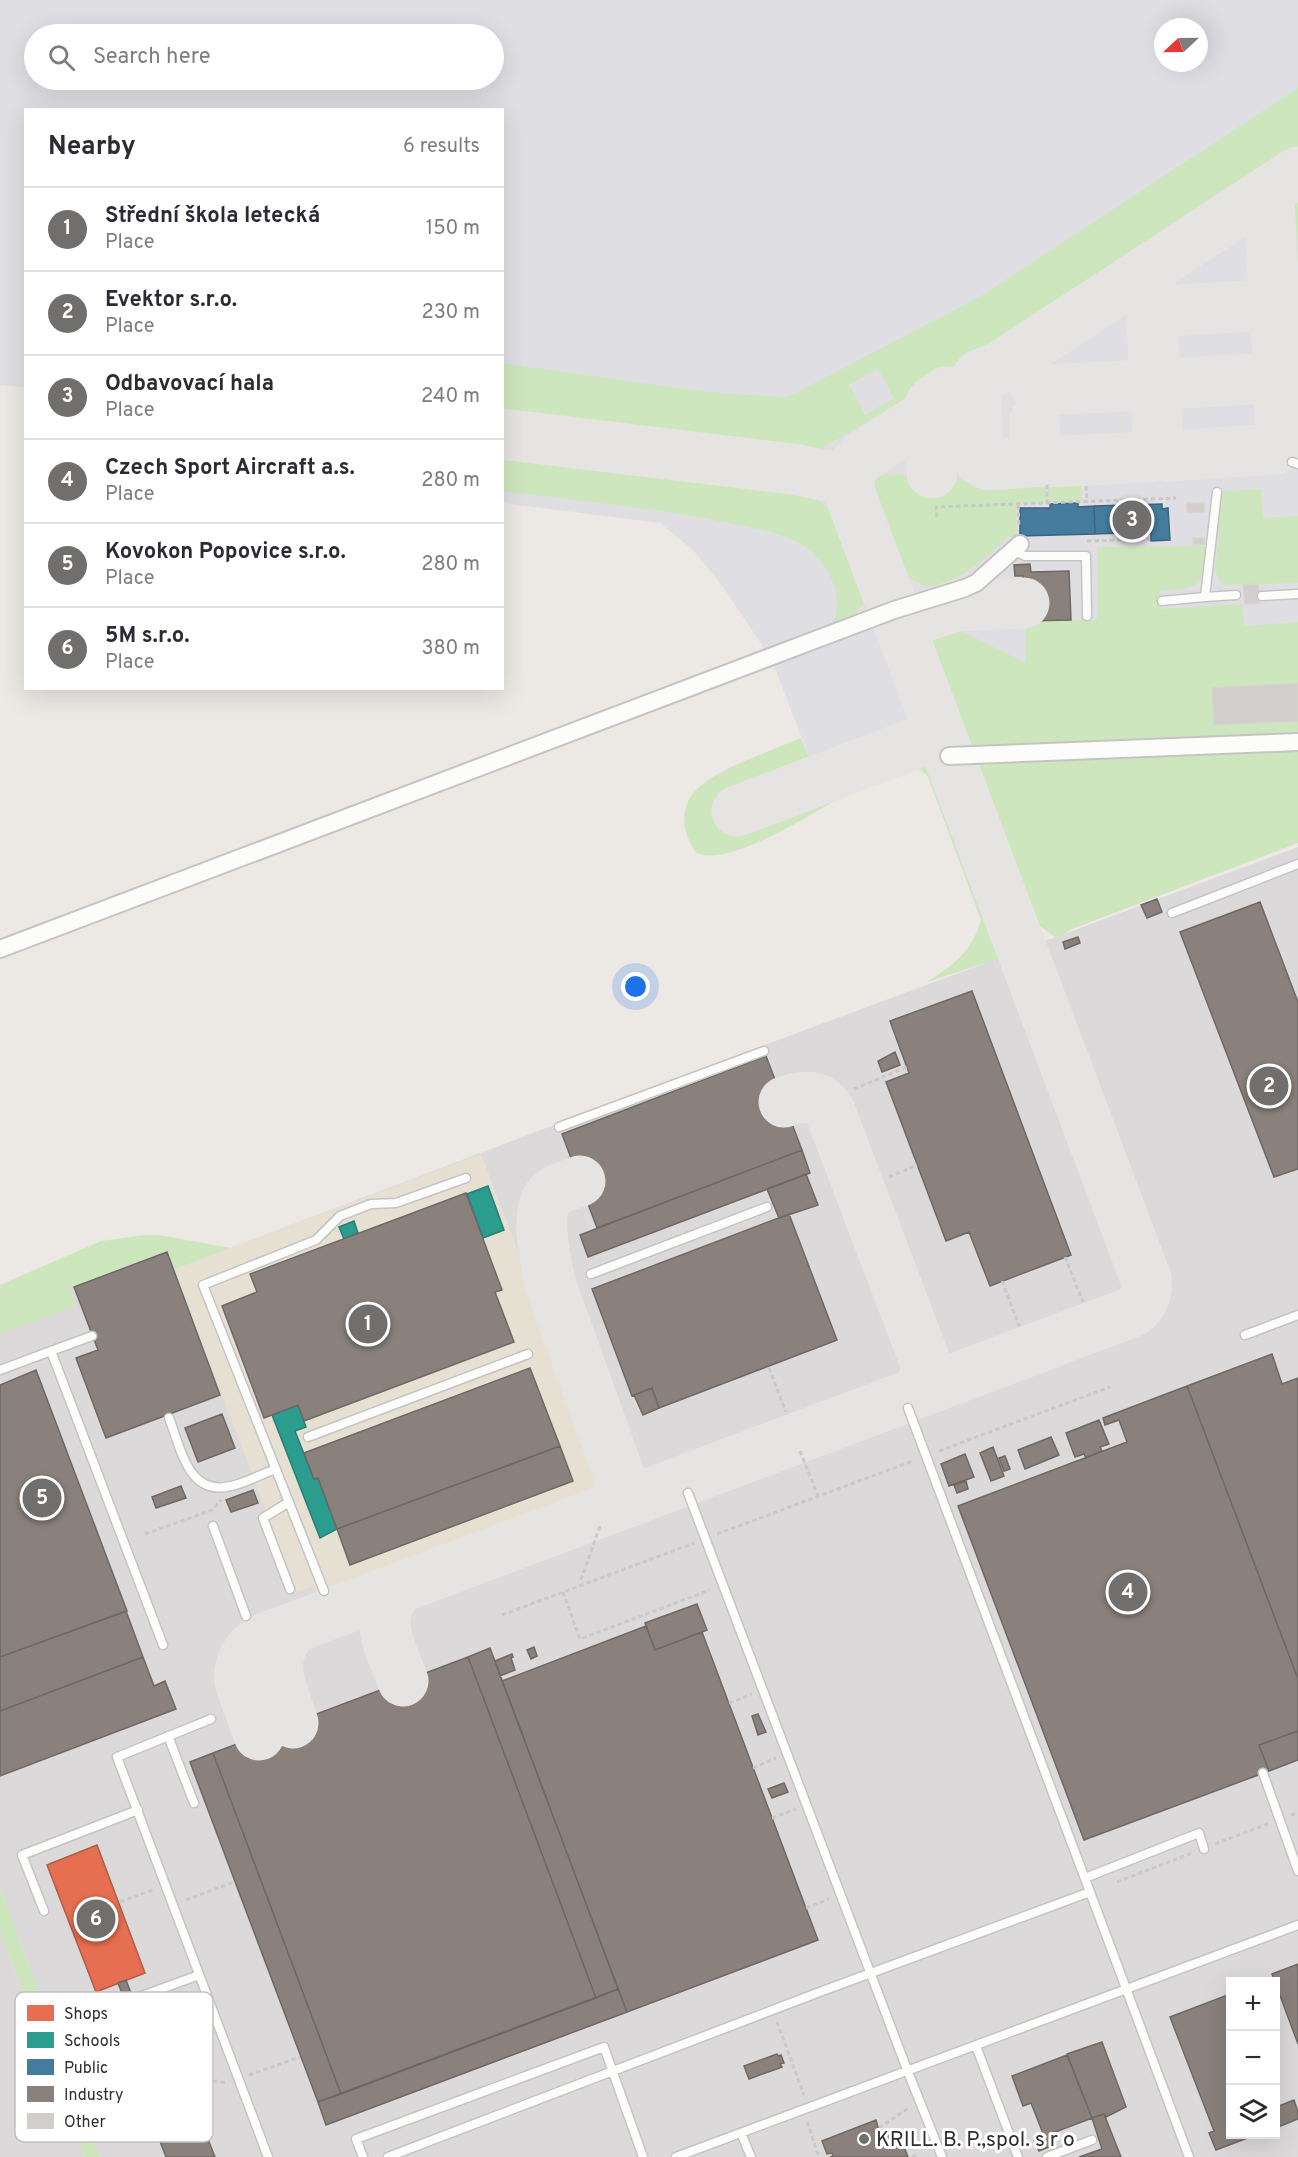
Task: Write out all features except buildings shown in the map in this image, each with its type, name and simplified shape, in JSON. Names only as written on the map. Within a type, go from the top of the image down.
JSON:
[{"type":"street","points":[[0,949],[894,610],[965,588],[986,575],[1016,547]]},
{"type":"street","points":[[949,756],[1298,742]]},
{"type":"lane","points":[[1205,597],[1217,492]]},
{"type":"lane","points":[[1016,547],[1024,556],[1086,556],[1087,616]]},
{"type":"lane","points":[[1262,596],[1298,594]]},
{"type":"lane","points":[[1162,601],[1236,595]]},
{"type":"lane","points":[[1172,913],[1298,864]]},
{"type":"lane","points":[[560,1127],[764,1051]]},
{"type":"lane","points":[[324,1591],[203,1285],[316,1240],[340,1216],[371,1204],[396,1203],[466,1178]]},
{"type":"lane","points":[[591,1274],[768,1207]]},
{"type":"lane","points":[[1245,1335],[1298,1315]]},
{"type":"lane","points":[[0,1370],[92,1336]]},
{"type":"lane","points":[[51,1351],[163,1646]]},
{"type":"lane","points":[[308,1437],[528,1354]]},
{"type":"lane","points":[[908,1408],[1189,2157]]},
{"type":"lane","points":[[169,1418],[189,1469],[197,1481],[208,1486],[231,1486],[276,1468]]},
{"type":"lane","points":[[688,1493],[942,2157]]},
{"type":"lane","points":[[289,1502],[263,1518],[290,1590]]},
{"type":"lane","points":[[213,1526],[246,1616]]},
{"type":"lane","points":[[205,1992],[117,1757],[212,1719]]},
{"type":"lane","points":[[168,1736],[194,1803]]},
{"type":"lane","points":[[1263,1773],[1298,1871]]},
{"type":"lane","points":[[44,1911],[22,1855],[138,1810]]},
{"type":"lane","points":[[1085,1878],[1199,1833],[1204,1849]]},
{"type":"lane","points":[[388,2157],[870,1973],[1090,1892]]},
{"type":"lane","points":[[676,2157],[1298,1925]]},
{"type":"lane","points":[[153,1992],[199,1975]]},
{"type":"lane","points":[[213,2012],[268,2157]]},
{"type":"lane","points":[[976,2046],[1018,2157]]},
{"type":"lane","points":[[363,2157],[357,2139],[604,2047],[644,2157]]},
{"type":"lane","points":[[741,2133],[751,2157]]},
{"type":"lane","points":[[1047,2157],[1092,2140]]},
{"type":"path","points":[[1047,483],[1047,504]]},
{"type":"path","points":[[1086,486],[1087,502]]},
{"type":"path","points":[[937,517],[936,507],[1176,498]]},
{"type":"path","points":[[1016,547],[1018,505]]},
{"type":"path","points":[[1079,542],[1150,539]]},
{"type":"path","points":[[854,1089],[907,1067]]},
{"type":"path","points":[[889,1177],[917,1165]]},
{"type":"path","points":[[1065,1257],[1083,1302]]},
{"type":"path","points":[[1002,1281],[1019,1326]]},
{"type":"path","points":[[769,1368],[786,1412]]},
{"type":"path","points":[[502,1615],[1110,1387]]},
{"type":"path","points":[[800,1451],[818,1496]]},
{"type":"path","points":[[145,1534],[212,1510],[225,1496]]},
{"type":"path","points":[[581,1580],[600,1526]]},
{"type":"path","points":[[563,1592],[580,1639],[723,1585]]},
{"type":"path","points":[[729,1703],[763,1690]]},
{"type":"path","points":[[753,1768],[787,1754]]},
{"type":"path","points":[[772,1818],[806,1805]]},
{"type":"path","points":[[120,1902],[156,1889],[184,1901],[234,1882]]},
{"type":"path","points":[[806,1908],[841,1895]]},
{"type":"path","points":[[773,2010],[806,2109],[819,2157]]},
{"type":"path","points":[[879,2128],[920,2101]]},
{"type":"path","points":[[912,2157],[917,2155],[918,2157]]},
{"type":"shaded area","points":[[0,0],[1298,0],[1298,675],[937,724],[815,772],[771,658],[721,584],[693,550],[660,523],[504,503],[504,108],[24,108],[24,387],[0,385]]},
{"type":"shaded area","points":[[1298,847],[1298,2157],[100,2157],[94,2142],[213,2142],[213,1992],[39,1992],[0,1887],[0,1334],[75,1305],[69,1288],[168,1250],[175,1269],[762,1046]]},
{"type":"shaded area","points":[[481,1154],[606,1483],[316,1594],[312,1586],[297,1592],[174,1269]]},
{"type":"shaded area","points":[[0,1932],[22,1992],[15,1992],[15,2142],[78,2142],[84,2157],[0,2157]]},
{"type":"green space","points":[[1298,88],[1298,154],[1001,349],[961,367],[814,453],[784,456],[783,458],[504,424],[504,363],[678,388],[788,397],[981,296]],"holes":[[[878,369],[894,398],[865,415],[849,385]]]},
{"type":"green space","points":[[1298,189],[1298,452],[1291,449],[1282,219],[1286,202]]},
{"type":"green space","points":[[504,443],[780,478],[779,481],[809,494],[836,513],[865,586],[865,602],[849,620],[831,627],[836,615],[837,603],[832,580],[818,559],[799,543],[772,532],[743,526],[669,512],[504,491]]},
{"type":"green space","points":[[886,474],[1081,486],[1082,500],[1016,503],[1017,537],[1007,537],[962,575],[941,584],[928,586],[907,575],[881,520],[873,488],[878,477]]},
{"type":"green space","points":[[1261,489],[1263,518],[1298,516],[1298,583],[1226,585],[1220,582],[1215,570],[1223,491]]},
{"type":"green space","points":[[1205,546],[1206,571],[1202,578],[1190,587],[1159,591],[1160,609],[1242,604],[1244,626],[1298,622],[1298,734],[970,748],[932,649],[937,634],[949,629],[959,630],[1026,663],[1025,621],[1097,620],[1097,547]]},
{"type":"green space","points":[[801,738],[815,772],[731,801],[737,811],[738,820],[893,763],[910,759],[924,763],[932,772],[1004,957],[927,982],[946,970],[961,956],[973,940],[981,920],[928,777],[916,768],[902,767],[874,776],[784,829],[732,852],[711,856],[695,852],[687,834],[684,818],[693,794],[703,784],[730,768]]},
{"type":"green space","points":[[1298,751],[1298,843],[1072,929],[1057,938],[1034,922],[975,764]]},
{"type":"green space","points":[[159,1235],[231,1248],[175,1269],[167,1251],[69,1288],[76,1305],[0,1334],[0,1285],[101,1241]]},
{"type":"green space","points":[[0,1887],[39,1992],[22,1992],[0,1932]]},
{"type":"green space","points":[[78,2142],[94,2142],[100,2157],[84,2157]]},
{"type":"taxiway","points":[[848,480],[852,468],[869,452],[1298,172]]},
{"type":"taxiway","points":[[1032,381],[1038,389],[1044,390],[1144,385],[1152,381],[1155,375],[1160,382],[1165,384],[1269,378],[1275,375],[1278,369],[1269,196],[1273,188]]},
{"type":"taxiway","points":[[1035,454],[1044,462],[1148,457],[1155,454],[1158,447],[1150,275],[1155,266]]},
{"type":"taxiway","points":[[1152,302],[1157,310],[1165,311],[1266,305],[1274,297]]},
{"type":"taxiway","points":[[997,368],[979,375],[975,382],[978,450],[981,461],[989,465],[1029,462],[1035,454],[1034,422]]},
{"type":"taxiway","points":[[1158,447],[1162,453],[1169,456],[1276,449],[1281,445],[1282,438],[1278,369]]},
{"type":"taxiway","points":[[932,473],[930,405],[947,392]]},
{"type":"taxiway","points":[[259,1735],[240,1682],[240,1676],[247,1653],[261,1640],[1132,1312],[1142,1302],[1146,1289],[1146,1279],[851,497],[848,480],[792,469],[504,434]]},
{"type":"taxiway","points":[[900,624],[956,606],[1024,603]]},
{"type":"taxiway","points":[[737,811],[940,734]]},
{"type":"taxiway","points":[[784,1102],[805,1097],[817,1099],[827,1107],[831,1114],[925,1361],[924,1379],[914,1394]]},
{"type":"taxiway","points":[[580,1181],[550,1195],[543,1213],[542,1237],[550,1283],[622,1483],[621,1495],[607,1510]]},
{"type":"taxiway","points":[[398,1589],[390,1601],[385,1623],[389,1646],[403,1681]]},
{"type":"taxiway","points":[[293,1628],[284,1640],[280,1652],[278,1674],[293,1723]]},
{"type":"place","name":"Odbavovací hala","points":[[1132,520]]},
{"type":"place","name":"Evektor s.r.o.","points":[[1269,1086]]},
{"type":"place","name":"Střední škola letecká","points":[[368,1324]]},
{"type":"place","name":"Kovokon Popovice s.r.o.","points":[[42,1498]]},
{"type":"place","name":"Czech Sport Aircraft a.s.","points":[[1128,1592]]},
{"type":"place","name":"5M s.r.o.","points":[[96,1919]]},
{"type":"place","name":"KRILL. B. P.,spol. s r o","points":[[864,2139]]}]
